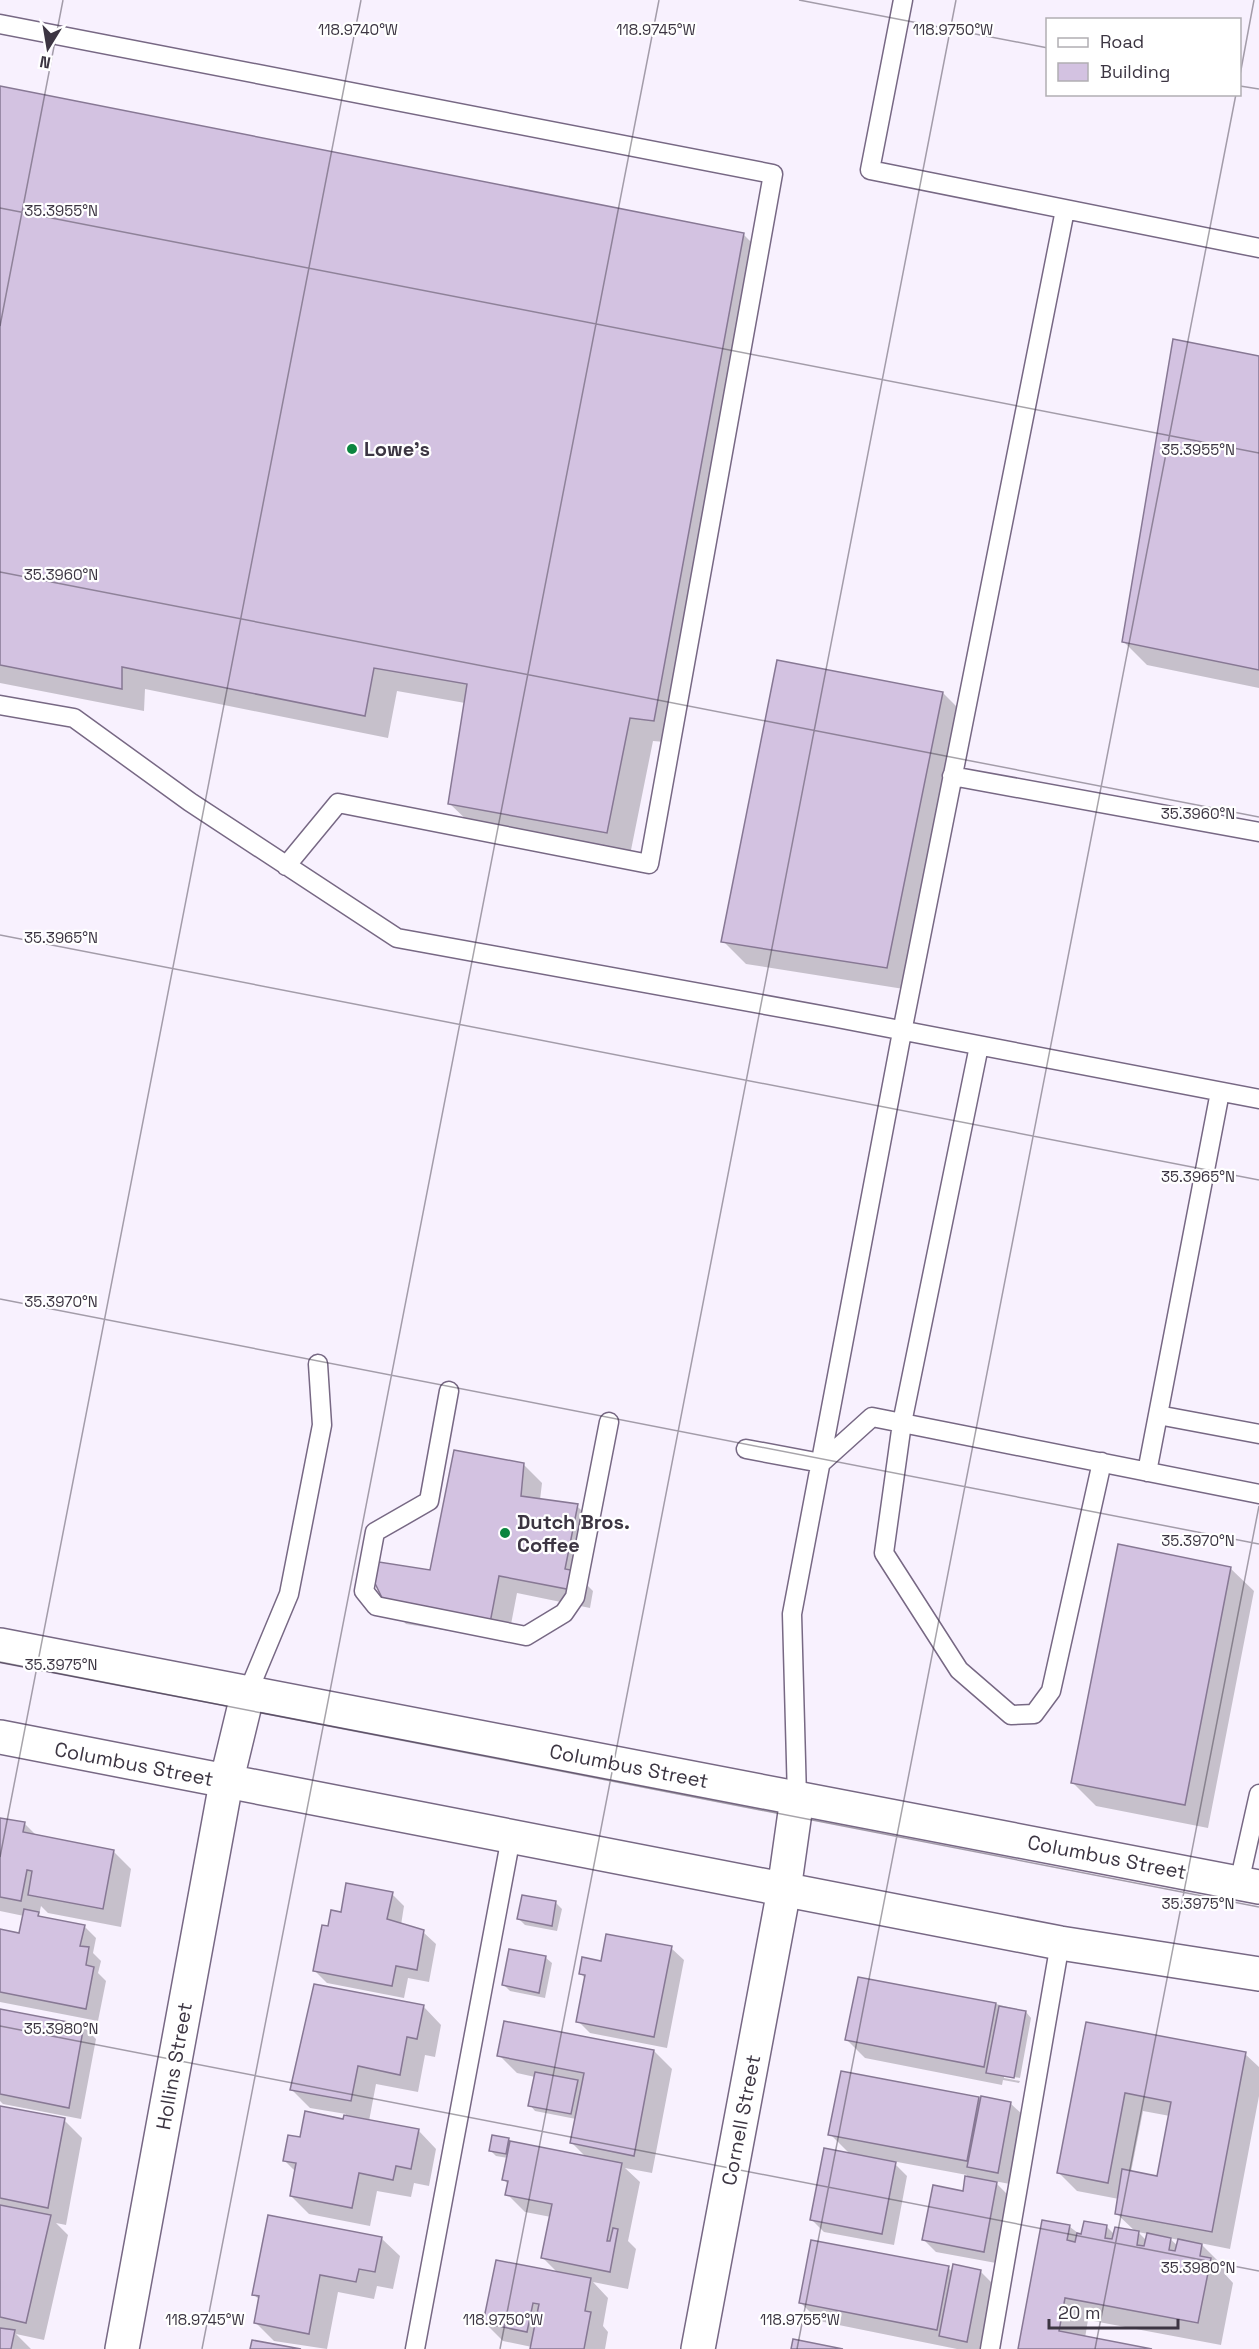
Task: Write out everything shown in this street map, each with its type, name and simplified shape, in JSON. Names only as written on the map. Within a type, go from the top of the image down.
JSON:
[{"type":"main road","name":"Columbus Street","points":[[0,1645],[1249,1885]]},
{"type":"main road","name":"Hollins Street","points":[[122,2349],[226,1783],[248,1692]]},
{"type":"main road","name":"Columbus Street","points":[[0,1737],[226,1783],[1060,1942],[1259,1974]]},
{"type":"main road","name":"Cornell Street","points":[[698,2349],[784,1890],[797,1798]]},
{"type":"lane","points":[[903,0],[870,170],[1259,248]]},
{"type":"lane","points":[[0,24],[773,174],[649,864],[338,803],[286,866]]},
{"type":"lane","points":[[797,1798],[792,1614],[902,1032],[1065,210]]},
{"type":"lane","points":[[0,705],[74,718],[190,802],[397,938],[1259,1099]]},
{"type":"lane","points":[[952,776],[1259,832]]},
{"type":"lane","points":[[979,1046],[902,1423],[884,1553],[959,1670],[1011,1715],[1034,1714],[1051,1691],[1102,1462]]},
{"type":"lane","points":[[1147,1472],[1220,1092]]},
{"type":"lane","points":[[248,1692],[289,1594],[322,1425],[318,1364]]},
{"type":"lane","points":[[449,1390],[429,1501],[375,1532],[364,1591],[376,1606],[526,1636],[564,1613],[574,1597],[609,1422]]},
{"type":"lane","points":[[1158,1415],[1259,1434]]},
{"type":"lane","points":[[821,1463],[872,1417],[1259,1494]]},
{"type":"lane","points":[[746,1449],[821,1463]]},
{"type":"lane","points":[[1249,1885],[1259,1794]]},
{"type":"lane","points":[[415,2349],[511,1837]]},
{"type":"lane","points":[[990,2349],[1060,1942]]},
{"type":"building","name":"Lowe's","points":[[0,86],[744,233],[654,721],[630,718],[607,833],[448,804],[467,684],[374,668],[365,716],[122,667],[122,689],[0,665]]},
{"type":"building","points":[[1173,339],[1259,356],[1259,670],[1122,642]]},
{"type":"building","points":[[777,660],[943,692],[887,968],[721,942]]},
{"type":"building","name":"Dutch Bros. Coffee","points":[[454,1450],[524,1463],[521,1496],[578,1504],[565,1569],[576,1571],[572,1590],[499,1576],[490,1623],[386,1606],[369,1571],[379,1562],[430,1570]]},
{"type":"building","points":[[1118,1544],[1231,1567],[1185,1805],[1071,1783]]},
{"type":"building","points":[[0,1818],[25,1822],[23,1832],[114,1850],[103,1909],[28,1895],[32,1871],[27,1870],[21,1901],[0,1897]]},
{"type":"building","points":[[346,1883],[393,1892],[387,1919],[424,1930],[417,1970],[396,1966],[392,1986],[313,1971],[322,1925],[328,1926],[331,1910],[341,1912]]},
{"type":"building","points":[[522,1895],[556,1901],[552,1926],[517,1919]]},
{"type":"building","points":[[24,1909],[39,1912],[38,1916],[85,1925],[80,1946],[89,1947],[86,1965],[94,1967],[86,2009],[0,1992],[0,1929],[19,1933]]},
{"type":"building","points":[[606,1934],[672,1946],[654,2037],[576,2022],[585,1975],[579,1974],[582,1957],[601,1961]]},
{"type":"building","points":[[509,1949],[546,1956],[539,1993],[502,1985]]},
{"type":"building","points":[[858,1977],[996,2003],[984,2067],[845,2040]]},
{"type":"building","points":[[314,1984],[424,2005],[417,2039],[407,2037],[400,2075],[358,2066],[351,2101],[290,2090]]},
{"type":"building","points":[[999,2006],[1026,2011],[1014,2078],[986,2073]]},
{"type":"building","points":[[0,2009],[84,2025],[69,2108],[0,2094]]},
{"type":"building","points":[[504,2021],[654,2050],[634,2156],[570,2143],[584,2073],[497,2056]]},
{"type":"building","points":[[1086,2022],[1246,2052],[1212,2232],[1115,2214],[1122,2169],[1157,2176],[1171,2102],[1125,2093],[1108,2183],[1057,2173]]},
{"type":"building","points":[[841,2071],[979,2097],[967,2161],[828,2135]]},
{"type":"building","points":[[535,2072],[578,2080],[571,2114],[528,2106]]},
{"type":"building","points":[[981,2096],[1011,2102],[998,2173],[967,2167]]},
{"type":"building","points":[[0,2106],[65,2118],[48,2208],[0,2198]]},
{"type":"building","points":[[305,2111],[343,2119],[344,2115],[419,2129],[411,2169],[396,2166],[393,2180],[359,2173],[352,2208],[290,2196],[296,2163],[283,2161],[288,2135],[300,2137]]},
{"type":"building","points":[[492,2135],[509,2138],[506,2154],[489,2151]]},
{"type":"building","points":[[510,2141],[622,2163],[607,2241],[610,2241],[613,2228],[618,2229],[610,2272],[541,2258],[552,2204],[505,2195],[508,2181],[502,2180]]},
{"type":"building","points":[[824,2148],[896,2162],[882,2234],[810,2220]]},
{"type":"building","points":[[965,2176],[997,2182],[984,2252],[922,2240],[933,2185],[963,2191]]},
{"type":"building","points":[[0,2205],[51,2215],[26,2323],[0,2317]]},
{"type":"building","points":[[268,2215],[382,2237],[375,2272],[359,2269],[356,2282],[320,2275],[309,2334],[254,2323],[259,2296],[252,2295]]},
{"type":"building","points":[[1042,2220],[1070,2225],[1067,2240],[1075,2242],[1077,2233],[1081,2234],[1084,2221],[1107,2225],[1105,2238],[1112,2239],[1115,2227],[1139,2231],[1137,2245],[1144,2246],[1147,2233],[1171,2238],[1169,2250],[1175,2251],[1178,2239],[1202,2244],[1200,2256],[1211,2258],[1198,2323],[1065,2298],[1059,2331],[1152,2349],[1018,2349]]},
{"type":"building","points":[[811,2240],[949,2266],[937,2330],[799,2303]]},
{"type":"building","points":[[496,2260],[591,2278],[585,2311],[591,2312],[584,2349],[530,2349],[539,2304],[533,2303],[527,2332],[483,2323]]},
{"type":"building","points":[[953,2264],[981,2270],[967,2342],[939,2336]]},
{"type":"building","points":[[0,2328],[15,2330],[11,2349],[0,2349]]},
{"type":"building","points":[[793,2339],[843,2349],[791,2349]]},
{"type":"building","points":[[252,2340],[301,2349],[250,2349]]},
{"type":"place","name":"Lowe's","points":[[352,449]]},
{"type":"place","name":"Dutch Bros. Coffee","points":[[505,1533]]}]
